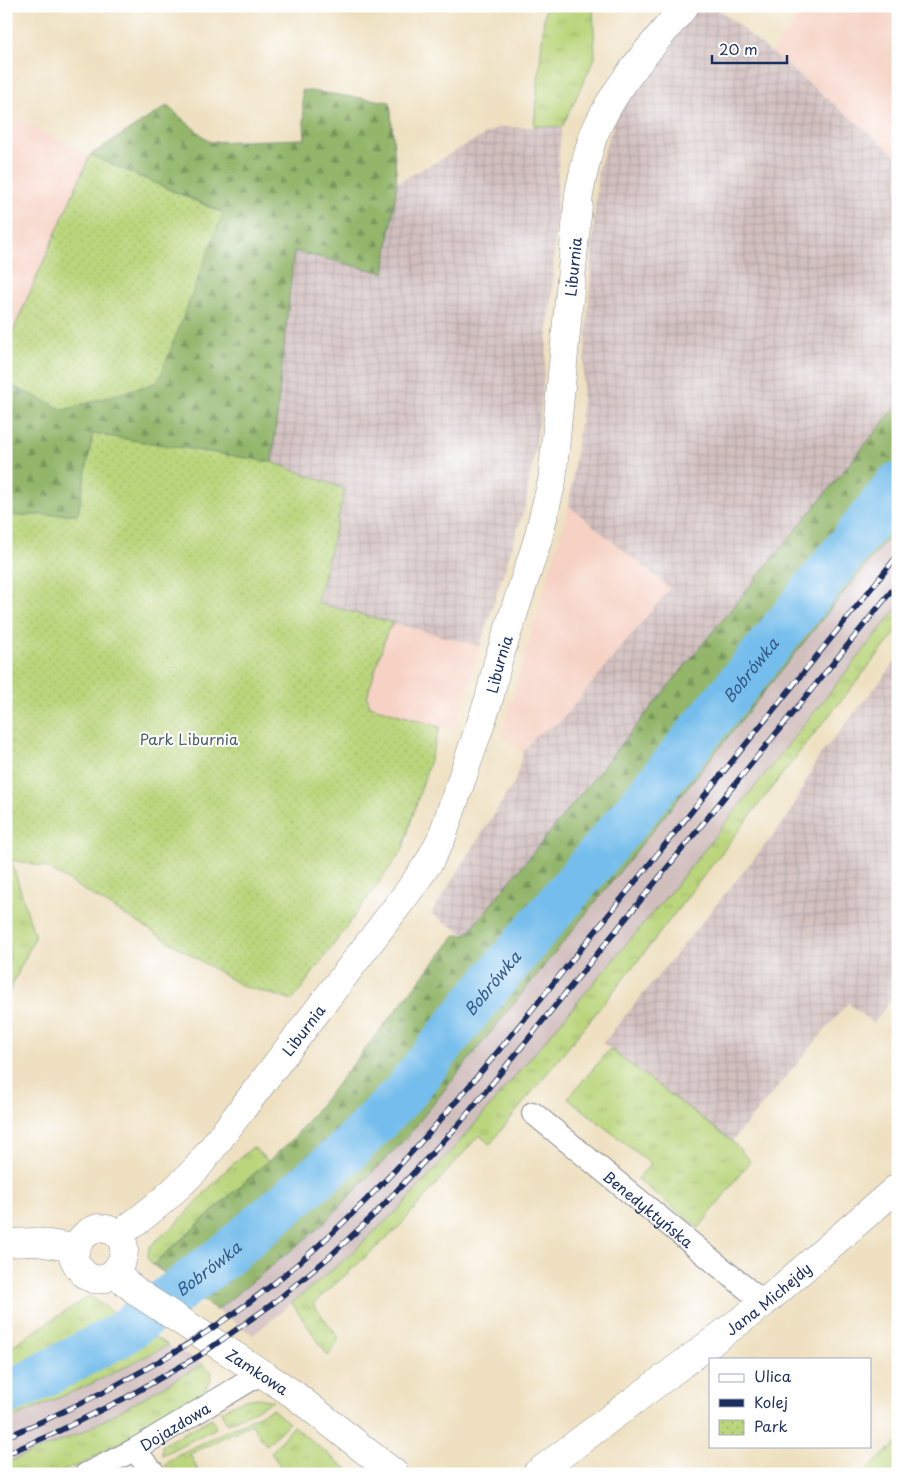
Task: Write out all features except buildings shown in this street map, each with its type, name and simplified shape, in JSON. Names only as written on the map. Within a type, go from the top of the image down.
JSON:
[{"type":"street","name":"Liburnia","points":[[118,1235],[150,1212],[197,1168],[408,892],[442,837],[489,699],[498,661],[537,542],[552,481],[579,194],[588,151],[602,117],[612,100],[647,52],[685,6]]},
{"type":"street","name":"Benedyktyńska","points":[[533,1113],[764,1302]]},
{"type":"street","name":"Jana Michejdy","points":[[536,1474],[566,1463],[764,1302],[898,1187]]},
{"type":"street","points":[[98,1228],[110,1230],[118,1235],[124,1251],[124,1259],[120,1267],[107,1278],[89,1278],[83,1274],[73,1257],[80,1238],[98,1228]]},
{"type":"street","points":[[6,1243],[36,1242],[76,1248]]},
{"type":"street","name":"Zamkowa","points":[[114,1273],[140,1295],[262,1373],[311,1408],[395,1474]]},
{"type":"street","name":"Dojazdowa","points":[[86,1474],[134,1450],[262,1373]]},
{"type":"street","points":[[134,1450],[155,1474]]},
{"type":"shaded area","points":[[696,6],[715,6],[898,157],[898,404],[466,935],[431,914],[515,781],[523,752],[537,734],[560,722],[670,588],[569,506],[581,413],[598,170],[620,105]]},
{"type":"shaded area","points":[[804,6],[898,6],[898,157],[771,53]]},
{"type":"shaded area","points":[[16,118],[90,155],[6,383],[6,139]]},
{"type":"shaded area","points":[[499,127],[562,127],[559,152],[552,295],[538,432],[525,507],[480,646],[316,603],[345,489],[272,462],[294,251],[384,273],[397,183]]},
{"type":"shaded area","points":[[569,506],[670,588],[560,723],[537,734],[522,752],[501,735]]},
{"type":"shaded area","points":[[898,525],[898,607],[677,884],[469,1131],[401,1207],[344,1260],[253,1335],[217,1310],[321,1226],[406,1138]]},
{"type":"shaded area","points":[[394,623],[480,646],[455,731],[370,706],[367,697],[387,632]]},
{"type":"shaded area","points":[[898,659],[898,991],[873,1024],[848,1003],[732,1141],[603,1043],[788,817],[818,758]]},
{"type":"shaded area","points":[[168,1345],[203,1364],[81,1433],[6,1463],[6,1421],[92,1384]]},
{"type":"green space","points":[[546,6],[593,6],[595,58],[562,127],[534,126]]},
{"type":"green space","points":[[302,90],[390,102],[397,183],[384,273],[294,251],[272,462],[93,434],[78,514],[6,516],[6,383],[64,409],[222,212],[90,155],[167,106],[210,142],[305,139]]},
{"type":"green space","points":[[90,155],[223,213],[158,382],[64,410],[6,383],[6,347]]},
{"type":"green space","points":[[898,404],[898,525],[406,1138],[321,1226],[217,1310],[153,1265],[293,1139],[456,935],[466,935]]},
{"type":"green space","name":"Park Liburnia","points":[[93,434],[272,462],[345,489],[317,603],[394,623],[387,632],[367,697],[370,706],[440,727],[402,851],[293,1000],[242,986],[46,867],[6,859],[6,516],[78,514]]},
{"type":"green space","points":[[898,607],[898,630],[798,754],[637,962],[490,1144],[479,1135],[398,1228],[313,1304],[339,1338],[328,1356],[292,1303],[344,1260],[401,1207],[469,1131],[677,884]]},
{"type":"green space","points":[[6,859],[11,860],[35,937],[8,994],[9,945],[6,940]]},
{"type":"green space","points":[[610,1049],[732,1141],[750,1161],[699,1228],[637,1179],[651,1164],[568,1098]]},
{"type":"green space","points":[[253,1147],[268,1161],[153,1265],[147,1258],[150,1246],[179,1221],[228,1168]]},
{"type":"green space","points":[[89,1296],[124,1319],[30,1374],[6,1381],[6,1347],[15,1344]]},
{"type":"green space","points":[[143,1330],[168,1345],[93,1383],[6,1421],[6,1402],[51,1384]]},
{"type":"green space","points":[[203,1364],[212,1372],[211,1380],[205,1389],[186,1405],[82,1464],[56,1474],[6,1474],[6,1463],[81,1433]]},
{"type":"green space","points":[[259,1398],[273,1401],[227,1424],[221,1411],[243,1400]]},
{"type":"green space","points":[[272,1409],[289,1423],[266,1445],[251,1424],[190,1454],[199,1473],[172,1474],[165,1465],[177,1455]]},
{"type":"green space","points":[[212,1418],[216,1428],[162,1455],[162,1446]]},
{"type":"green space","points":[[293,1426],[353,1474],[286,1474],[271,1453]]},
{"type":"green space","points":[[898,1442],[898,1474],[862,1474]]},
{"type":"waterway","name":"Bobrówka","points":[[6,1392],[27,1384],[121,1334],[223,1257],[347,1151],[402,1095],[473,1005],[633,814],[898,484]]},
{"type":"railway","points":[[6,1437],[85,1401],[161,1361],[233,1314],[267,1289],[342,1224],[418,1145],[490,1062],[898,555]]},
{"type":"railway","points":[[6,1454],[55,1433],[127,1397],[199,1356],[271,1305],[328,1258],[375,1214],[460,1123],[898,583]]}]
